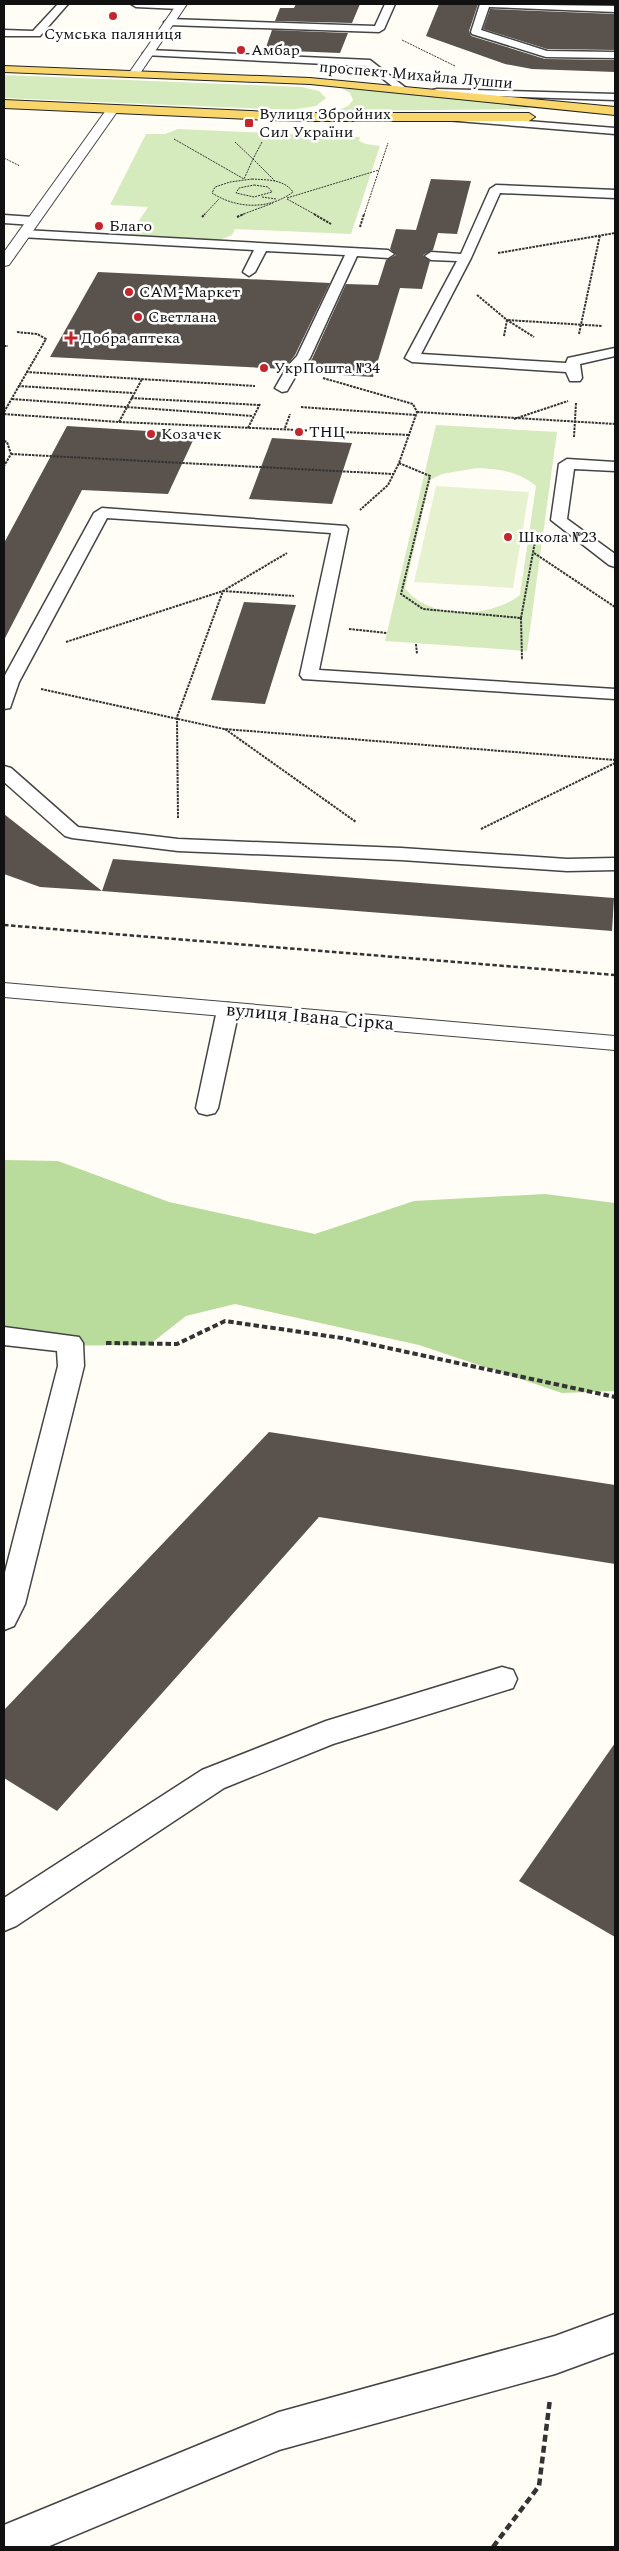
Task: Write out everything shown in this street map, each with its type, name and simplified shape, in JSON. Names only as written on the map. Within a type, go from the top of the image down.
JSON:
[{"type":"main road","name":"проспект Михайла Лушпи","points":[[4,69],[135,73],[401,88],[615,111]]},
{"type":"main road","points":[[295,117],[313,114],[338,99],[310,82]]},
{"type":"main road","name":"проспект Михайла Лушпи","points":[[4,104],[295,117],[615,116]]},
{"type":"street","points":[[135,73],[181,5]]},
{"type":"street","points":[[4,262],[113,110]]},
{"type":"street","name":"вулиця Івана Сірка","points":[[4,990],[615,1043]]},
{"type":"lane","points":[[4,33],[36,34],[63,4]]},
{"type":"lane","points":[[136,4],[181,5]]},
{"type":"lane","points":[[169,22],[379,29],[390,4]]},
{"type":"lane","points":[[615,8],[485,4],[476,32],[546,54],[615,55]]},
{"type":"lane","points":[[148,53],[370,63],[401,88]]},
{"type":"lane","points":[[437,92],[615,97]]},
{"type":"lane","points":[[439,117],[615,131]]},
{"type":"lane","points":[[615,194],[496,190],[465,258],[412,358],[574,369],[615,352]]},
{"type":"lane","points":[[4,219],[33,221]]},
{"type":"lane","points":[[24,234],[388,254]]},
{"type":"lane","points":[[248,272],[261,248]]},
{"type":"lane","points":[[279,393],[292,370],[303,358],[352,253]]},
{"type":"lane","points":[[431,256],[465,258]]},
{"type":"lane","points":[[615,466],[567,464],[559,520],[615,562]]},
{"type":"lane","points":[[4,704],[7,682],[25,655],[102,513],[340,529],[309,675],[615,694]]},
{"type":"lane","points":[[4,772],[72,832],[178,844],[429,855],[566,864],[615,864]]},
{"type":"lane","points":[[208,1108],[228,1010]]},
{"type":"lane","points":[[4,1336],[70,1343],[71,1366],[6,1608]]},
{"type":"lane","points":[[4,1916],[213,1779],[326,1734],[502,1679]]},
{"type":"lane","points":[[4,2545],[279,2431],[556,2355],[615,2333]]},
{"type":"path","points":[[379,29],[456,66]]},
{"type":"path","points":[[352,253],[390,137]]},
{"type":"path","points":[[173,138],[244,179]]},
{"type":"path","points":[[246,186],[243,182],[244,179],[262,141]]},
{"type":"path","points":[[235,142],[275,181]]},
{"type":"path","points":[[4,158],[20,166]]},
{"type":"path","points":[[233,219],[286,198],[293,192],[288,186],[275,181],[244,179],[221,184],[215,187],[212,193],[225,201],[265,204],[286,198],[379,170]]},
{"type":"path","points":[[246,186],[262,186],[272,190],[268,195],[262,197],[246,197],[236,193],[239,188],[246,186]]},
{"type":"path","points":[[262,197],[268,200],[286,198],[356,237]]},
{"type":"path","points":[[465,258],[615,233]]},
{"type":"path","points":[[455,277],[507,320],[574,369],[581,325],[600,236]]},
{"type":"path","points":[[507,320],[607,327]]},
{"type":"path","points":[[498,364],[507,320]]},
{"type":"path","points":[[16,332],[37,334],[46,339],[12,399],[5,406],[4,413],[119,422],[410,435]]},
{"type":"path","points":[[25,655],[223,591],[306,541],[340,529],[388,484],[410,435],[416,413],[413,404],[320,377],[303,358]]},
{"type":"path","points":[[26,372],[142,379],[279,393],[293,406],[512,420],[615,424]]},
{"type":"path","points":[[119,422],[124,407],[142,379]]},
{"type":"path","points":[[18,386],[133,394]]},
{"type":"path","points":[[248,428],[259,405],[279,393]]},
{"type":"path","points":[[130,398],[259,405]]},
{"type":"path","points":[[12,399],[253,416]]},
{"type":"path","points":[[512,420],[576,399]]},
{"type":"path","points":[[285,428],[293,406]]},
{"type":"path","points":[[575,422],[576,413]]},
{"type":"path","points":[[4,441],[8,442],[11,454],[4,466]]},
{"type":"path","points":[[11,454],[393,474]]},
{"type":"path","points":[[399,463],[430,476],[401,594],[423,609],[521,618],[520,650],[527,688]]},
{"type":"path","points":[[534,553],[615,607]]},
{"type":"path","points":[[223,591],[325,599]]},
{"type":"path","points":[[178,844],[177,717],[223,591]]},
{"type":"path","points":[[319,626],[387,633]]},
{"type":"path","points":[[7,682],[177,717],[224,729],[615,761]]},
{"type":"path","points":[[224,729],[401,854]]},
{"type":"path","points":[[429,855],[615,761]]},
{"type":"path","points":[[4,925],[615,974]]},
{"type":"path","points":[[70,1343],[177,1344],[224,1321],[342,1338],[615,1397]]},
{"type":"path","points":[[493,2547],[539,2486],[556,2355]]},
{"type":"green space","points":[[4,75],[301,87],[319,91],[326,98],[316,106],[291,110],[4,98]]},
{"type":"green space","points":[[341,88],[526,106],[529,109],[336,111],[348,106],[353,100],[350,93]]},
{"type":"green space","points":[[178,129],[360,137],[359,141],[380,146],[351,234],[235,229],[232,235],[219,240],[129,236],[148,207],[110,205],[146,134],[165,134]]},
{"type":"green space","points":[[436,425],[557,432],[527,651],[385,641]],"holes":[[[477,468],[501,470],[516,474],[536,486],[520,595],[508,603],[477,611],[460,612],[429,606],[415,598],[405,588],[430,480],[442,474]]]},
{"type":"green space","points":[[436,486],[529,492],[513,588],[414,582]]},
{"type":"green space","points":[[4,1160],[58,1161],[169,1202],[315,1234],[414,1201],[545,1194],[615,1203],[615,1391],[562,1393],[419,1345],[235,1304],[186,1316],[149,1345],[4,1346]]},
{"type":"building","points":[[296,4],[360,4],[352,23],[275,21],[280,8],[294,8]]},
{"type":"building","points":[[439,4],[478,4],[469,31],[471,36],[545,59],[615,60],[615,72],[532,69],[505,64],[426,36]]},
{"type":"building","points":[[490,9],[615,14],[615,50],[547,49],[483,29]]},
{"type":"building","points":[[272,30],[348,33],[340,53],[265,50]]},
{"type":"building","points":[[431,179],[471,181],[457,234],[438,233],[433,250],[423,255],[430,261],[422,289],[400,288],[373,377],[325,374],[326,371],[302,370],[312,359],[346,284],[378,285],[386,260],[396,255],[390,249],[396,229],[416,230]]},
{"type":"building","name":"Светлана","points":[[98,272],[330,283],[295,355],[284,369],[50,357]]},
{"type":"building","points":[[67,426],[196,434],[168,494],[82,490],[4,640],[4,543]]},
{"type":"building","points":[[272,438],[352,443],[332,504],[249,499]]},
{"type":"building","points":[[244,602],[296,605],[265,704],[211,700]]},
{"type":"building","points":[[4,814],[102,891],[40,887],[4,874]]},
{"type":"building","points":[[113,859],[614,898],[612,931],[102,891]]},
{"type":"building","points":[[269,1432],[615,1485],[615,1564],[319,1517],[57,1811],[4,1778],[4,1710]]},
{"type":"building","points":[[615,1743],[615,1937],[519,1881]]},
{"type":"place","name":"Сумська паляниця","points":[[113,16]]},
{"type":"place","name":"Амбар","points":[[241,50]]},
{"type":"place","name":"Вулиця Збройних Сил України","points":[[249,123]]},
{"type":"place","name":"Благо","points":[[99,226]]},
{"type":"place","name":"САМ-Маркет","points":[[129,292]]},
{"type":"place","name":"Светлана","points":[[138,317]]},
{"type":"place","name":"Добра аптека","points":[[71,338]]},
{"type":"place","name":"УкрПошта №34","points":[[264,368]]},
{"type":"place","name":"ТНЦ","points":[[299,432]]},
{"type":"place","name":"Козачек","points":[[151,434]]},
{"type":"place","name":"Школа №23","points":[[508,537]]}]
